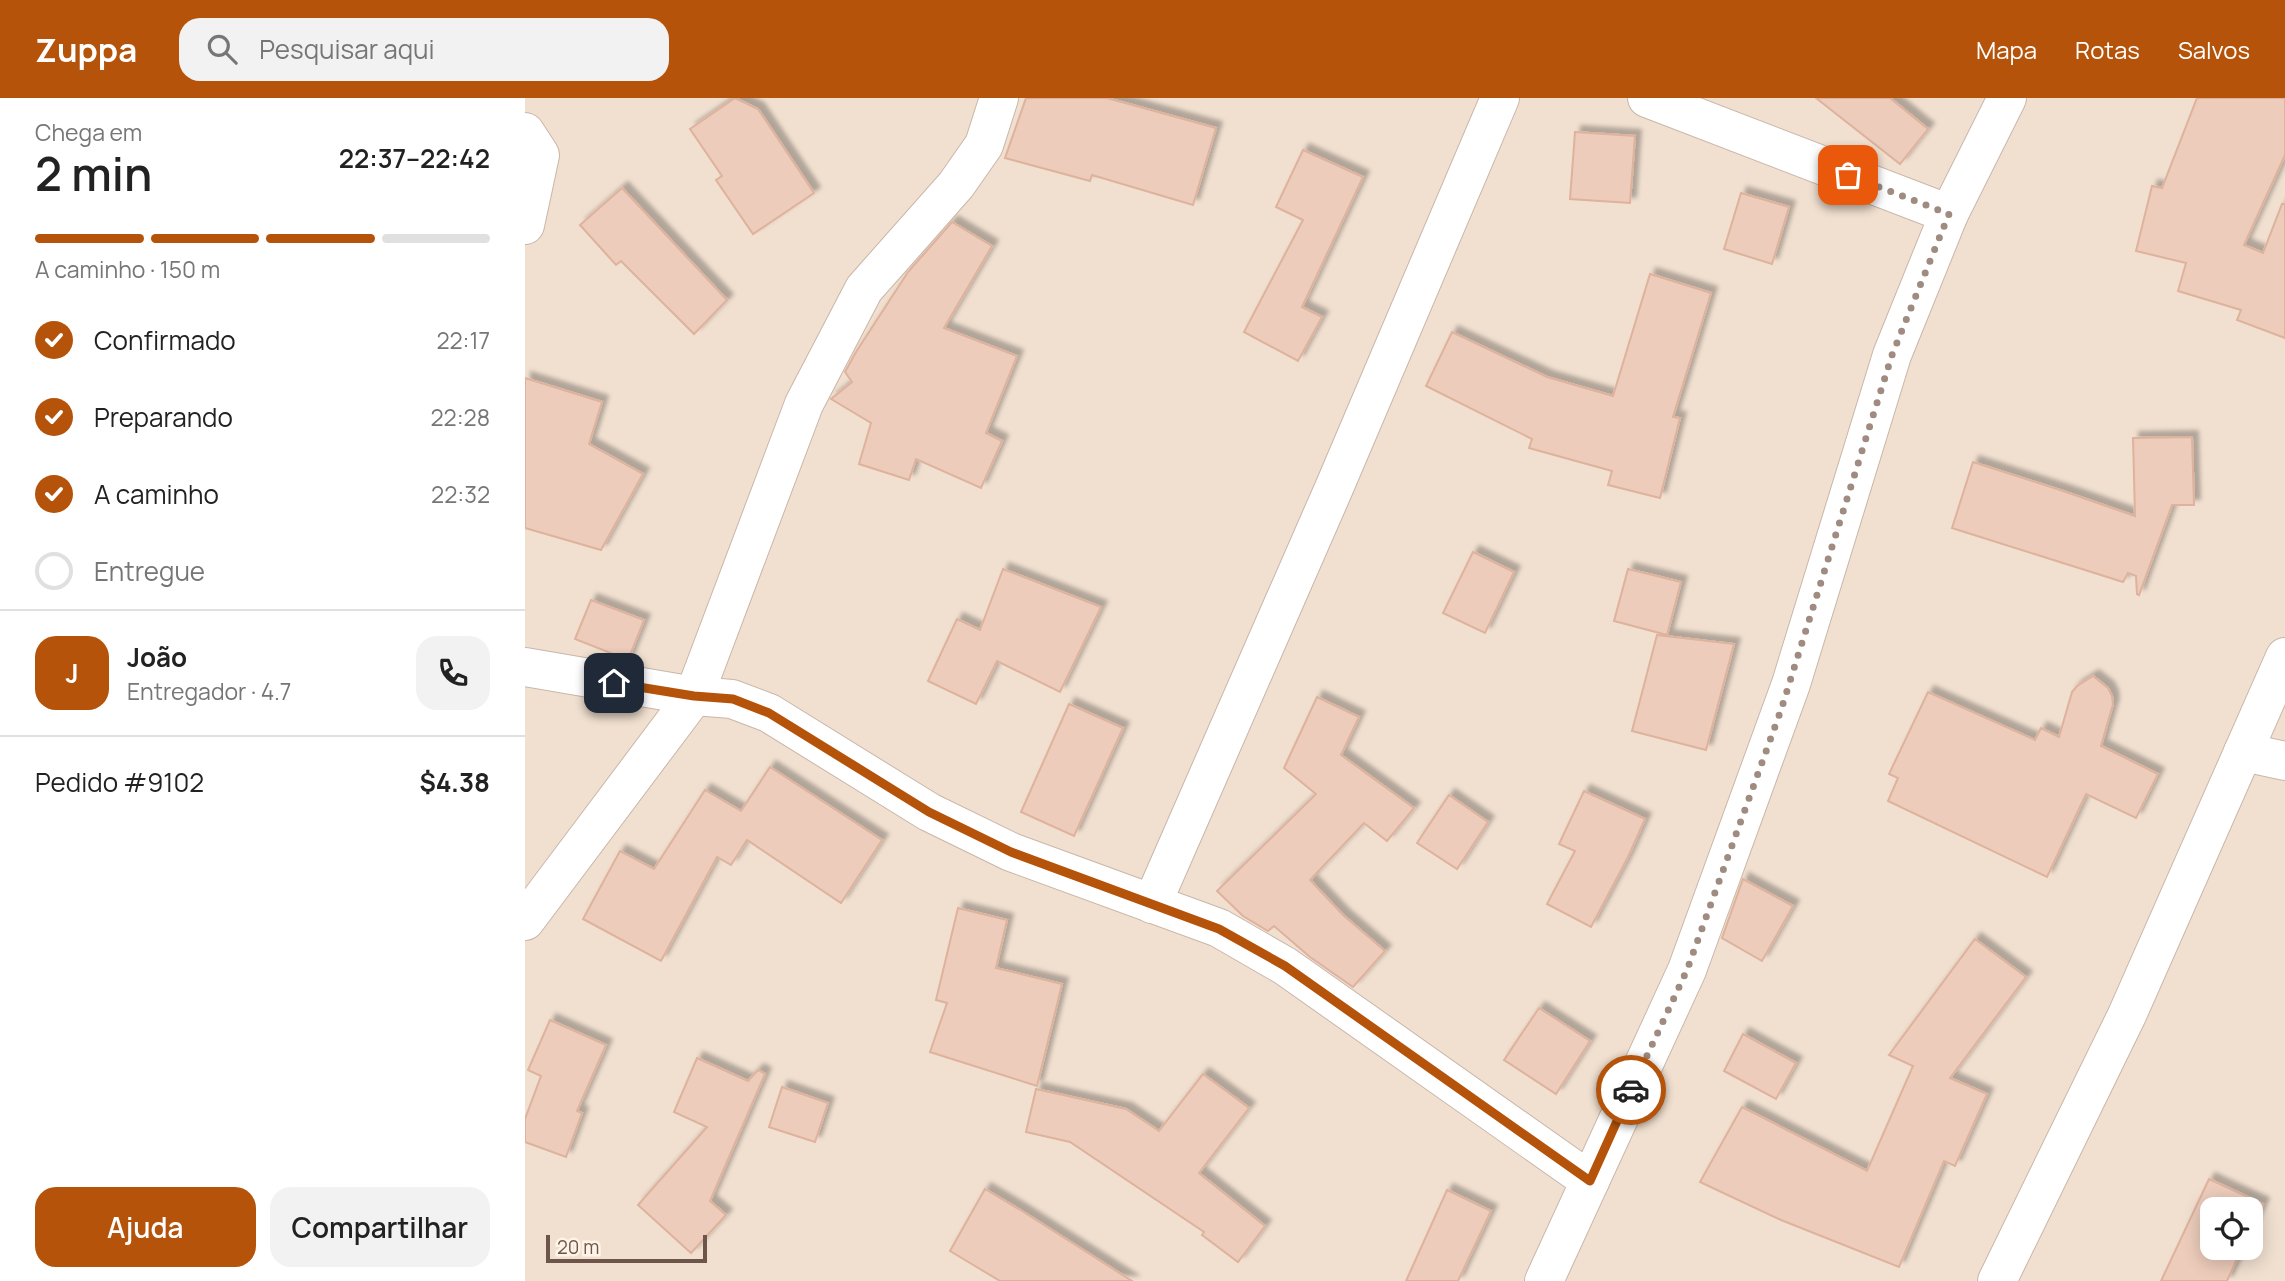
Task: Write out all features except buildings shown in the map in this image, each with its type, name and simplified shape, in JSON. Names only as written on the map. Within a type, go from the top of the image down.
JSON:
[{"type":"street","points":[[525,921],[694,696],[804,404],[864,289],[956,185],[984,145],[999,98]]},
{"type":"street","points":[[1152,904],[1334,488],[1500,98]]},
{"type":"street","points":[[1647,98],[1949,214]]},
{"type":"street","points":[[1544,1281],[1687,970],[1791,684],[1892,355],[1949,214],[2007,98]]},
{"type":"street","points":[[525,132],[540,155],[525,225]]},
{"type":"street","points":[[1997,1281],[2127,1015],[2285,657]]},
{"type":"street","points":[[525,667],[694,696],[733,699],[769,713],[929,812],[1011,852],[1219,929],[1285,966],[1590,1181]]},
{"type":"street","points":[[2243,752],[2285,761]]},
{"type":"shaded area","points":[[525,98],[2285,98],[2285,1281],[525,1281]]},
{"type":"way so far","points":[[1631,1090],[1687,970],[1791,684],[1892,355],[1949,214],[1848,175]]},
{"type":"route","points":[[614,683],[694,696],[733,699],[769,713],[929,812],[1011,852],[1219,929],[1285,966],[1590,1181],[1631,1090]]}]
